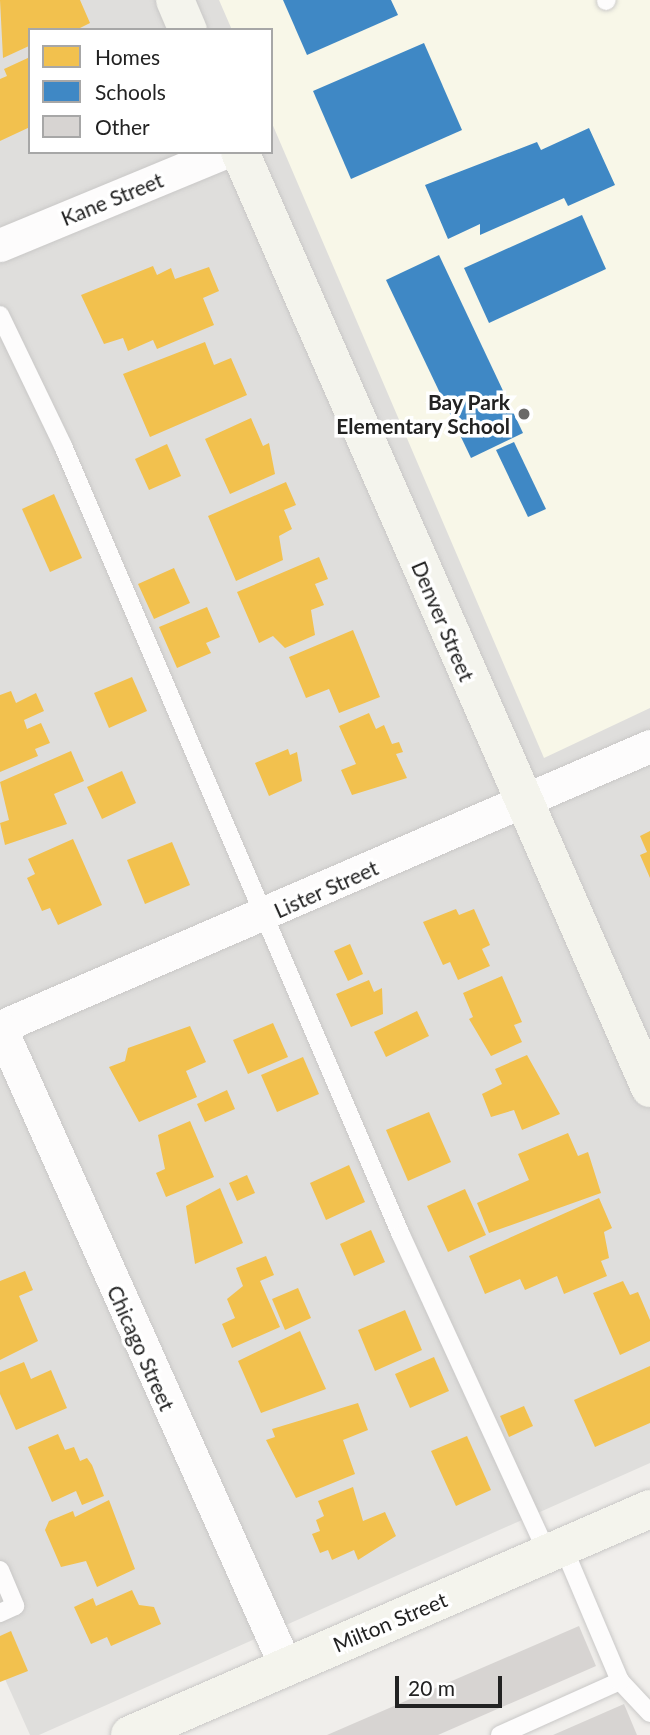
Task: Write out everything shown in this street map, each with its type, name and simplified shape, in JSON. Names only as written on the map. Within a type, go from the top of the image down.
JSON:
[{"type":"street","points":[[175,0],[187,28]]},
{"type":"street","name":"Kane Street","points":[[0,245],[219,154]]},
{"type":"street","name":"Denver Street","points":[[241,154],[650,1088]]},
{"type":"street","name":"Lister Street","points":[[0,1027],[263,918],[650,746]]},
{"type":"street","name":"Chicago Street","points":[[0,1027],[286,1667]]},
{"type":"street","name":"Milton Street","points":[[130,1735],[169,1727],[286,1667],[650,1509]]},
{"type":"lane","points":[[0,315],[63,446],[263,918],[556,1551],[620,1681],[650,1713]]},
{"type":"lane","points":[[0,1570],[15,1606],[0,1613]]},
{"type":"lane","points":[[500,1735],[620,1681]]},
{"type":"shaded area","points":[[0,0],[650,0],[650,1463],[39,1735],[30,1735],[0,1668]]},
{"type":"shaded area","name":"Bay Park Elementary School","points":[[219,0],[650,0],[650,708],[544,758],[273,126],[273,28],[231,28]]},
{"type":"building: Homes","points":[[0,0],[80,0],[90,23],[80,28],[28,28],[28,46],[3,58]]},
{"type":"building: Homes","points":[[28,58],[28,128],[0,141],[0,79],[7,76],[4,69]]},
{"type":"building: Homes","points":[[153,266],[157,275],[171,268],[175,279],[209,267],[219,291],[203,298],[214,325],[157,349],[153,340],[128,351],[123,338],[104,344],[81,295]]},
{"type":"building: Homes","points":[[205,342],[214,365],[231,358],[247,395],[150,437],[123,374]]},
{"type":"building: Homes","points":[[251,418],[263,446],[269,443],[275,474],[230,494],[205,439]]},
{"type":"building: Homes","points":[[167,444],[181,476],[149,490],[135,459]]},
{"type":"building: Homes","points":[[286,482],[296,505],[284,510],[292,529],[279,536],[283,560],[236,581],[208,516]]},
{"type":"building: Homes","points":[[54,494],[82,558],[50,572],[22,509]]},
{"type":"building: Homes","points":[[319,557],[328,579],[315,584],[324,605],[311,610],[315,635],[285,648],[273,636],[259,643],[237,592]]},
{"type":"building: Homes","points":[[174,568],[190,603],[154,619],[138,584]]},
{"type":"building: Homes","points":[[207,607],[220,637],[206,643],[211,653],[177,668],[159,627]]},
{"type":"building: Homes","points":[[353,630],[380,697],[339,713],[329,689],[306,698],[289,657]]},
{"type":"building: Homes","points":[[132,677],[147,711],[109,728],[94,693]]},
{"type":"building: Homes","points":[[11,691],[16,703],[36,693],[44,711],[24,720],[27,729],[41,723],[50,743],[35,749],[38,756],[0,772],[0,695]]},
{"type":"building: Homes","points":[[369,713],[376,729],[384,725],[392,744],[399,742],[403,752],[396,754],[407,778],[352,795],[341,770],[356,764],[339,726]]},
{"type":"building: Homes","points":[[288,749],[290,755],[297,752],[302,781],[269,796],[255,763]]},
{"type":"building: Homes","points":[[71,751],[84,781],[54,794],[67,824],[5,845],[0,823],[9,820],[0,782]]},
{"type":"building: Homes","points":[[122,771],[136,803],[102,819],[87,787]]},
{"type":"building: Homes","points":[[650,831],[650,878],[640,855],[647,852],[640,836]]},
{"type":"building: Homes","points":[[73,839],[102,905],[58,925],[50,908],[42,911],[27,878],[35,874],[28,859]]},
{"type":"building: Homes","points":[[172,842],[190,885],[145,904],[127,860]]},
{"type":"building: Homes","points":[[456,909],[459,915],[474,909],[490,945],[482,949],[490,966],[458,980],[450,962],[443,965],[423,922]]},
{"type":"building: Homes","points":[[350,944],[363,974],[348,981],[334,951]]},
{"type":"building: Homes","points":[[502,976],[522,1022],[514,1025],[522,1042],[491,1056],[469,1019],[473,1017],[463,993]]},
{"type":"building: Homes","points":[[369,980],[374,992],[382,988],[383,1014],[351,1027],[336,994]]},
{"type":"building: Homes","points":[[417,1011],[429,1036],[386,1057],[374,1032]]},
{"type":"building: Homes","points":[[273,1023],[288,1057],[248,1074],[233,1040]]},
{"type":"building: Homes","points":[[190,1026],[206,1062],[186,1071],[197,1097],[139,1122],[109,1067],[125,1061],[128,1048]]},
{"type":"building: Homes","points":[[527,1055],[560,1114],[522,1130],[514,1110],[491,1117],[482,1094],[502,1084],[495,1069]]},
{"type":"building: Homes","points":[[303,1057],[319,1094],[277,1112],[261,1075]]},
{"type":"building: Homes","points":[[227,1090],[235,1109],[205,1122],[197,1104]]},
{"type":"building: Homes","points":[[429,1112],[451,1162],[408,1181],[386,1130]]},
{"type":"building: Homes","points":[[190,1121],[214,1177],[166,1197],[156,1173],[165,1169],[158,1135]]},
{"type":"building: Homes","points":[[568,1133],[578,1156],[588,1152],[601,1193],[489,1233],[477,1203],[529,1180],[518,1154]]},
{"type":"building: Homes","points":[[349,1165],[365,1202],[326,1220],[310,1183]]},
{"type":"building: Homes","points":[[247,1175],[255,1193],[237,1201],[229,1183]]},
{"type":"building: Homes","points":[[220,1188],[243,1243],[195,1264],[186,1206]]},
{"type":"building: Homes","points":[[465,1189],[486,1235],[448,1252],[427,1206]]},
{"type":"building: Homes","points":[[599,1198],[612,1228],[604,1232],[609,1258],[601,1261],[607,1276],[564,1294],[557,1276],[525,1290],[520,1279],[485,1294],[469,1256]]},
{"type":"building: Homes","points":[[371,1230],[385,1262],[354,1276],[340,1244]]},
{"type":"building: Homes","points":[[266,1256],[274,1275],[260,1281],[280,1327],[232,1348],[222,1324],[235,1318],[227,1299],[243,1286],[236,1268]]},
{"type":"building: Homes","points":[[25,1271],[33,1290],[19,1296],[38,1341],[0,1360],[0,1281]]},
{"type":"building: Homes","points":[[623,1281],[630,1295],[638,1292],[650,1320],[650,1341],[620,1355],[593,1293]]},
{"type":"building: Homes","points":[[298,1288],[311,1318],[285,1330],[272,1299]]},
{"type":"building: Homes","points":[[405,1310],[422,1350],[375,1371],[358,1330]]},
{"type":"building: Homes","points":[[300,1331],[326,1389],[261,1413],[238,1361]]},
{"type":"building: Homes","points":[[434,1357],[449,1391],[410,1408],[395,1374]]},
{"type":"building: Homes","points":[[24,1362],[31,1379],[51,1370],[67,1408],[16,1430],[0,1394],[0,1372]]},
{"type":"building: Homes","points":[[650,1366],[650,1423],[595,1447],[574,1400]]},
{"type":"building: Homes","points":[[358,1403],[368,1430],[343,1440],[355,1474],[296,1498],[266,1440],[275,1437],[272,1429]]},
{"type":"building: Homes","points":[[524,1406],[533,1426],[509,1437],[500,1416]]},
{"type":"building: Homes","points":[[58,1434],[65,1450],[74,1447],[80,1461],[87,1458],[104,1496],[82,1505],[76,1491],[52,1502],[28,1447]]},
{"type":"building: Homes","points":[[467,1436],[491,1490],[456,1506],[431,1451]]},
{"type":"building: Homes","points":[[353,1487],[363,1521],[385,1512],[396,1536],[358,1560],[354,1550],[332,1560],[328,1550],[320,1553],[312,1534],[320,1531],[316,1520],[324,1516],[318,1501]]},
{"type":"building: Homes","points":[[109,1500],[135,1569],[97,1587],[86,1561],[61,1567],[45,1530],[49,1521],[73,1511],[75,1517]]},
{"type":"building: Homes","points":[[132,1590],[139,1605],[154,1607],[161,1624],[111,1646],[107,1637],[91,1644],[74,1607],[93,1598],[96,1606]]},
{"type":"building: Homes","points":[[11,1631],[28,1671],[0,1682],[0,1636]]},
{"type":"building: Schools","points":[[283,0],[391,0],[398,15],[307,55]]},
{"type":"building: Schools","points":[[424,43],[462,130],[351,179],[313,91]]},
{"type":"building: Schools","points":[[589,128],[615,185],[568,206],[564,198],[480,235],[480,224],[448,239],[425,185],[537,142],[541,150]]},
{"type":"building: Schools","points":[[582,215],[606,269],[489,323],[464,268]]},
{"type":"building: Schools","points":[[439,255],[523,433],[471,458],[386,280]]},
{"type":"building: Schools","points":[[514,442],[546,509],[528,517],[496,450]]},
{"type":"building: Other","points":[[579,1626],[596,1666],[438,1735],[327,1735]]},
{"type":"building: Other","points":[[624,1704],[637,1735],[553,1735]]},
{"type":"place","name":"Bay Park Elementary School","points":[[524,414]]}]
